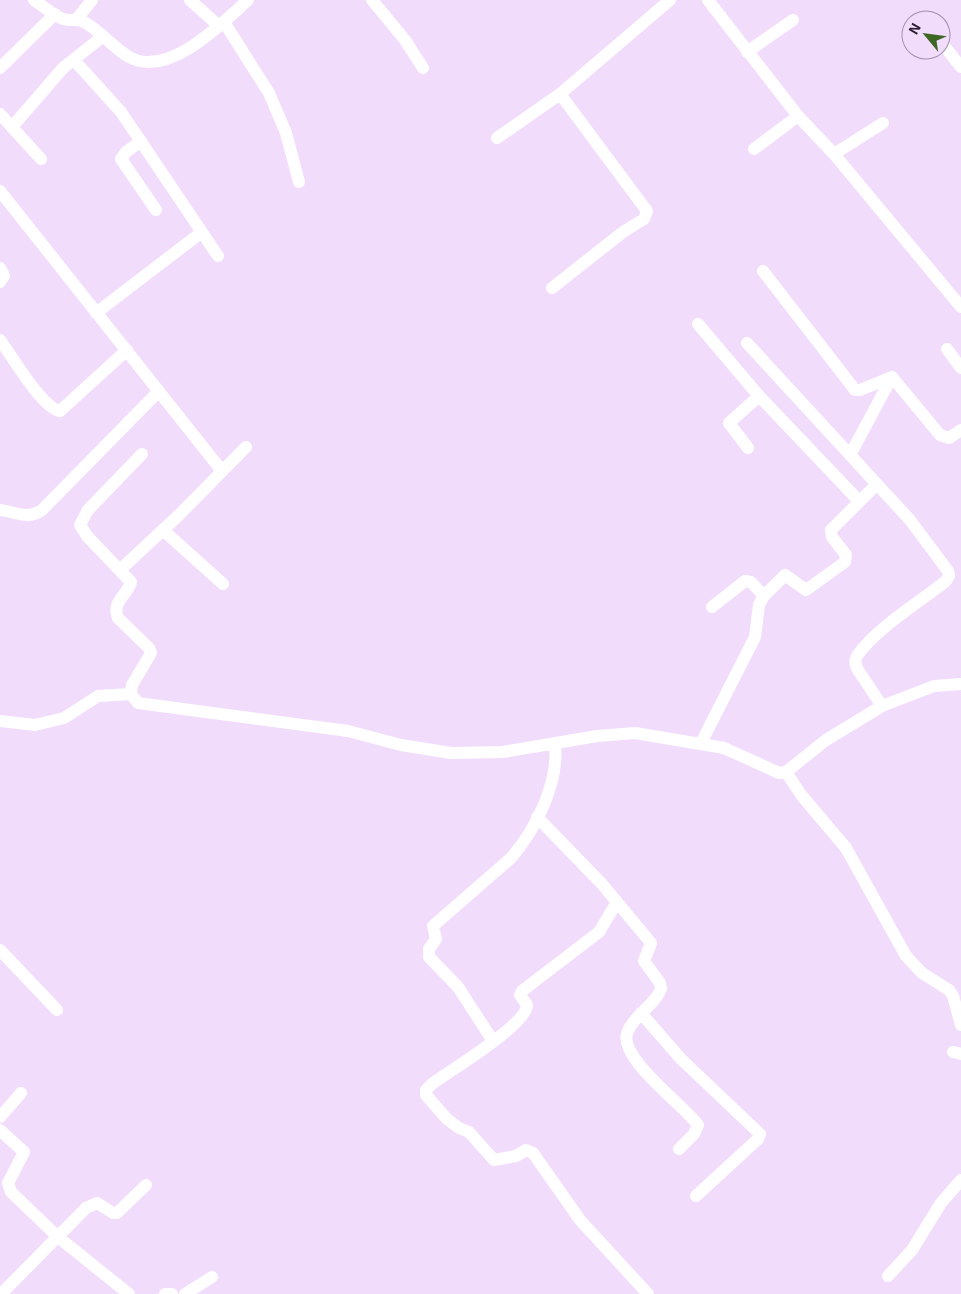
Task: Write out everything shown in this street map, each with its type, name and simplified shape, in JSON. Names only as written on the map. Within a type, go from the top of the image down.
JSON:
[{"type":"street","points":[[34,0],[62,18],[87,24],[129,57],[144,63],[150,63],[178,54],[204,39],[248,0]]},
{"type":"street","points":[[76,20],[92,0]]},
{"type":"street","points":[[190,0],[222,24],[269,93],[286,133],[299,182]]},
{"type":"street","points":[[372,0],[405,40],[423,68]]},
{"type":"street","points":[[497,138],[560,94],[670,0]]},
{"type":"street","points":[[708,0],[798,116],[834,154],[961,307]]},
{"type":"street","points":[[0,68],[55,14]]},
{"type":"street","points":[[747,52],[793,20]]},
{"type":"street","points":[[12,127],[63,68],[102,37]]},
{"type":"street","points":[[951,54],[961,67]]},
{"type":"street","points":[[74,60],[121,112],[218,256]]},
{"type":"street","points":[[552,288],[623,232],[644,219],[647,211],[560,94]]},
{"type":"street","points":[[0,114],[41,159]]},
{"type":"street","points":[[754,149],[798,116]]},
{"type":"street","points":[[834,154],[883,123]]},
{"type":"street","points":[[141,141],[126,152],[121,159],[156,210]]},
{"type":"street","points":[[0,191],[222,471]]},
{"type":"street","points":[[96,312],[202,232]]},
{"type":"street","points":[[0,268],[4,276],[0,282]]},
{"type":"street","points":[[763,271],[855,390],[860,390],[889,378],[895,379],[912,403],[940,435],[949,438],[961,430]]},
{"type":"street","points":[[698,324],[759,396],[859,502]]},
{"type":"street","points":[[0,340],[44,400],[55,410],[60,411],[127,350]]},
{"type":"street","points":[[747,343],[910,520],[946,567],[949,576],[946,581],[877,635],[856,657],[855,664],[858,670],[882,706]]},
{"type":"street","points":[[947,349],[961,368]]},
{"type":"street","points":[[850,455],[887,386],[889,378]]},
{"type":"street","points":[[0,510],[34,516],[158,392]]},
{"type":"street","points":[[748,448],[729,423],[759,396]]},
{"type":"street","points":[[121,569],[246,447]]},
{"type":"street","points":[[142,454],[88,510],[80,525],[87,536],[132,582],[130,589],[116,606],[115,612],[118,618],[150,648],[151,653],[132,686],[131,694],[138,702],[147,705],[348,731],[401,745],[450,753],[503,752],[597,736],[635,733],[724,748],[779,773],[786,772],[826,740],[882,706],[934,686],[961,684]]},
{"type":"street","points":[[701,743],[755,637],[760,605],[764,596],[785,575],[806,590],[845,562],[846,555],[832,538],[831,530],[877,484]]},
{"type":"street","points":[[163,530],[223,584]]},
{"type":"street","points":[[712,607],[745,581],[750,582],[764,596]]},
{"type":"street","points":[[0,721],[36,725],[64,718],[98,696],[131,694]]},
{"type":"street","points":[[493,1041],[458,987],[432,960],[428,952],[436,939],[433,926],[511,858],[522,846],[538,817],[555,769],[555,744]]},
{"type":"street","points":[[786,772],[802,796],[846,848],[906,956],[915,968],[949,990],[953,996],[961,1025]]},
{"type":"street","points":[[538,817],[617,902],[651,942],[644,961],[662,986],[660,993],[641,1013],[626,1033],[628,1049],[636,1061],[698,1125],[694,1134],[680,1149]]},
{"type":"street","points":[[617,902],[599,932],[522,991],[520,995],[527,1009],[493,1041],[432,1084],[426,1090],[426,1095],[447,1119],[459,1128],[470,1132],[494,1160],[516,1156],[526,1150],[533,1153],[580,1220],[648,1294]]},
{"type":"street","points":[[0,950],[57,1010]]},
{"type":"street","points":[[641,1013],[681,1059],[722,1101],[760,1134],[758,1139],[696,1196]]},
{"type":"street","points":[[0,1117],[20,1093]]},
{"type":"street","points":[[0,1130],[24,1152],[8,1187],[20,1202],[58,1237],[129,1294]]},
{"type":"street","points":[[888,1276],[912,1250],[941,1203],[961,1180]]},
{"type":"street","points":[[1,1294],[93,1204],[117,1213],[146,1185]]},
{"type":"street","points":[[185,1294],[212,1277]]},
{"type":"street","points":[[165,1294],[172,1294]]}]
